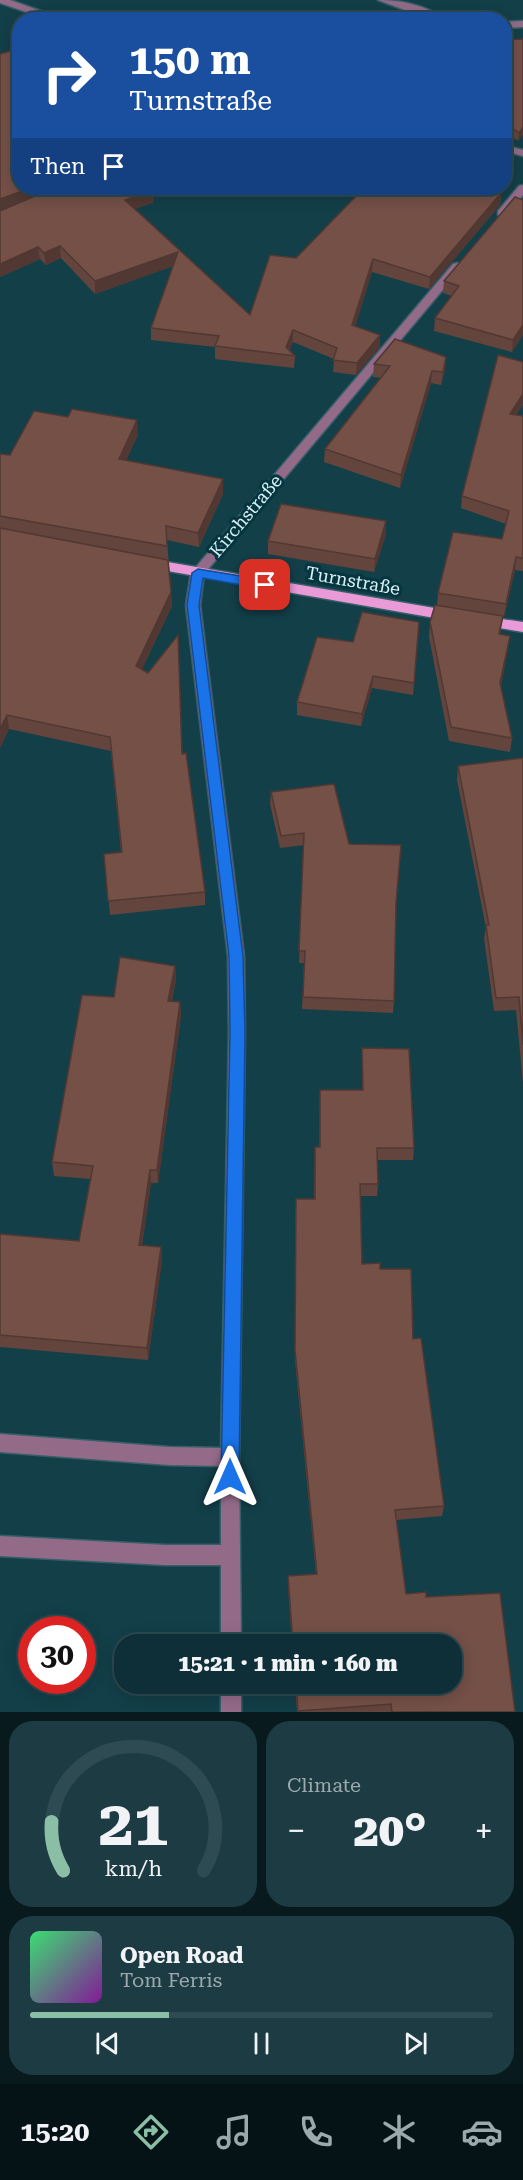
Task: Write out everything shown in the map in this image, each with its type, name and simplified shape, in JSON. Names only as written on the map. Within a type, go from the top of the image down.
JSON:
[{"type":"main road","name":"Turnstraße","points":[[140,562],[523,627]]},
{"type":"street","points":[[0,0],[36,12]]},
{"type":"street","points":[[383,0],[423,12]]},
{"type":"street","points":[[0,11],[11,4]]},
{"type":"street","points":[[493,224],[523,188]]},
{"type":"street","name":"Kirchstraße","points":[[231,1634],[230,1457],[237,1032],[236,956],[193,605],[198,573],[463,259]]},
{"type":"street","points":[[0,1443],[169,1456],[230,1457]]},
{"type":"street","points":[[0,1546],[165,1555],[230,1555]]},
{"type":"street","points":[[231,1694],[231,1712]]},
{"type":"building","points":[[523,39],[523,127],[519,133],[512,128],[512,40]]},
{"type":"building","points":[[12,50],[12,195],[0,199],[0,54]]},
{"type":"building","points":[[38,195],[140,195],[125,200],[250,315],[270,255],[296,258],[357,195],[499,195],[430,277],[373,259],[352,325],[380,335],[357,363],[333,360],[337,348],[293,330],[286,347],[295,356],[215,346],[219,336],[151,328],[178,252],[95,281],[60,246],[44,253],[38,247],[0,264],[0,211]]},
{"type":"building","points":[[515,197],[523,200],[523,325],[513,340],[435,318],[459,286],[444,281]]},
{"type":"building","points":[[395,339],[446,357],[443,372],[432,371],[401,475],[325,449],[390,366],[374,364]]},
{"type":"building","points":[[498,355],[523,362],[523,394],[510,414],[523,416],[523,558],[516,557],[506,604],[438,593],[453,532],[502,539],[509,511],[462,496]]},
{"type":"building","points":[[72,409],[137,420],[119,459],[223,479],[198,533],[166,526],[167,546],[0,516],[0,454],[10,455],[34,411],[68,417]]},
{"type":"building","points":[[281,504],[386,521],[375,559],[268,541]]},
{"type":"building","points":[[0,528],[168,560],[171,592],[136,666],[148,673],[178,635],[182,754],[186,753],[205,892],[108,901],[104,854],[122,852],[110,737],[7,715],[0,729]]},
{"type":"building","points":[[435,605],[503,616],[499,634],[510,636],[500,683],[512,738],[451,727],[430,622]]},
{"type":"building","points":[[362,612],[419,622],[414,683],[373,676],[362,714],[297,702],[317,637],[353,642]]},
{"type":"building","points":[[523,758],[523,1045],[519,997],[496,998],[486,925],[489,925],[458,766]]},
{"type":"building","points":[[334,784],[349,844],[401,845],[396,903],[394,1001],[303,997],[305,951],[299,951],[304,833],[281,836],[271,792]]},
{"type":"building","points":[[120,957],[175,966],[168,1001],[180,1002],[157,1170],[150,1170],[139,1245],[161,1247],[147,1348],[0,1335],[0,1234],[79,1241],[93,1166],[52,1162],[82,995],[114,997]]},
{"type":"building","points":[[362,1048],[409,1049],[414,1148],[377,1148],[378,1184],[360,1184],[362,1264],[380,1263],[380,1269],[411,1269],[413,1339],[421,1338],[444,1506],[395,1510],[406,1594],[426,1592],[426,1597],[500,1593],[515,1712],[392,1712],[391,1704],[298,1711],[297,1694],[462,1694],[462,1634],[292,1634],[288,1576],[317,1574],[295,1350],[296,1199],[315,1199],[315,1147],[320,1147],[320,1090],[363,1090]]},
{"type":"route","points":[[230,1477],[237,1032],[236,956],[193,605],[198,573],[265,585]]}]
